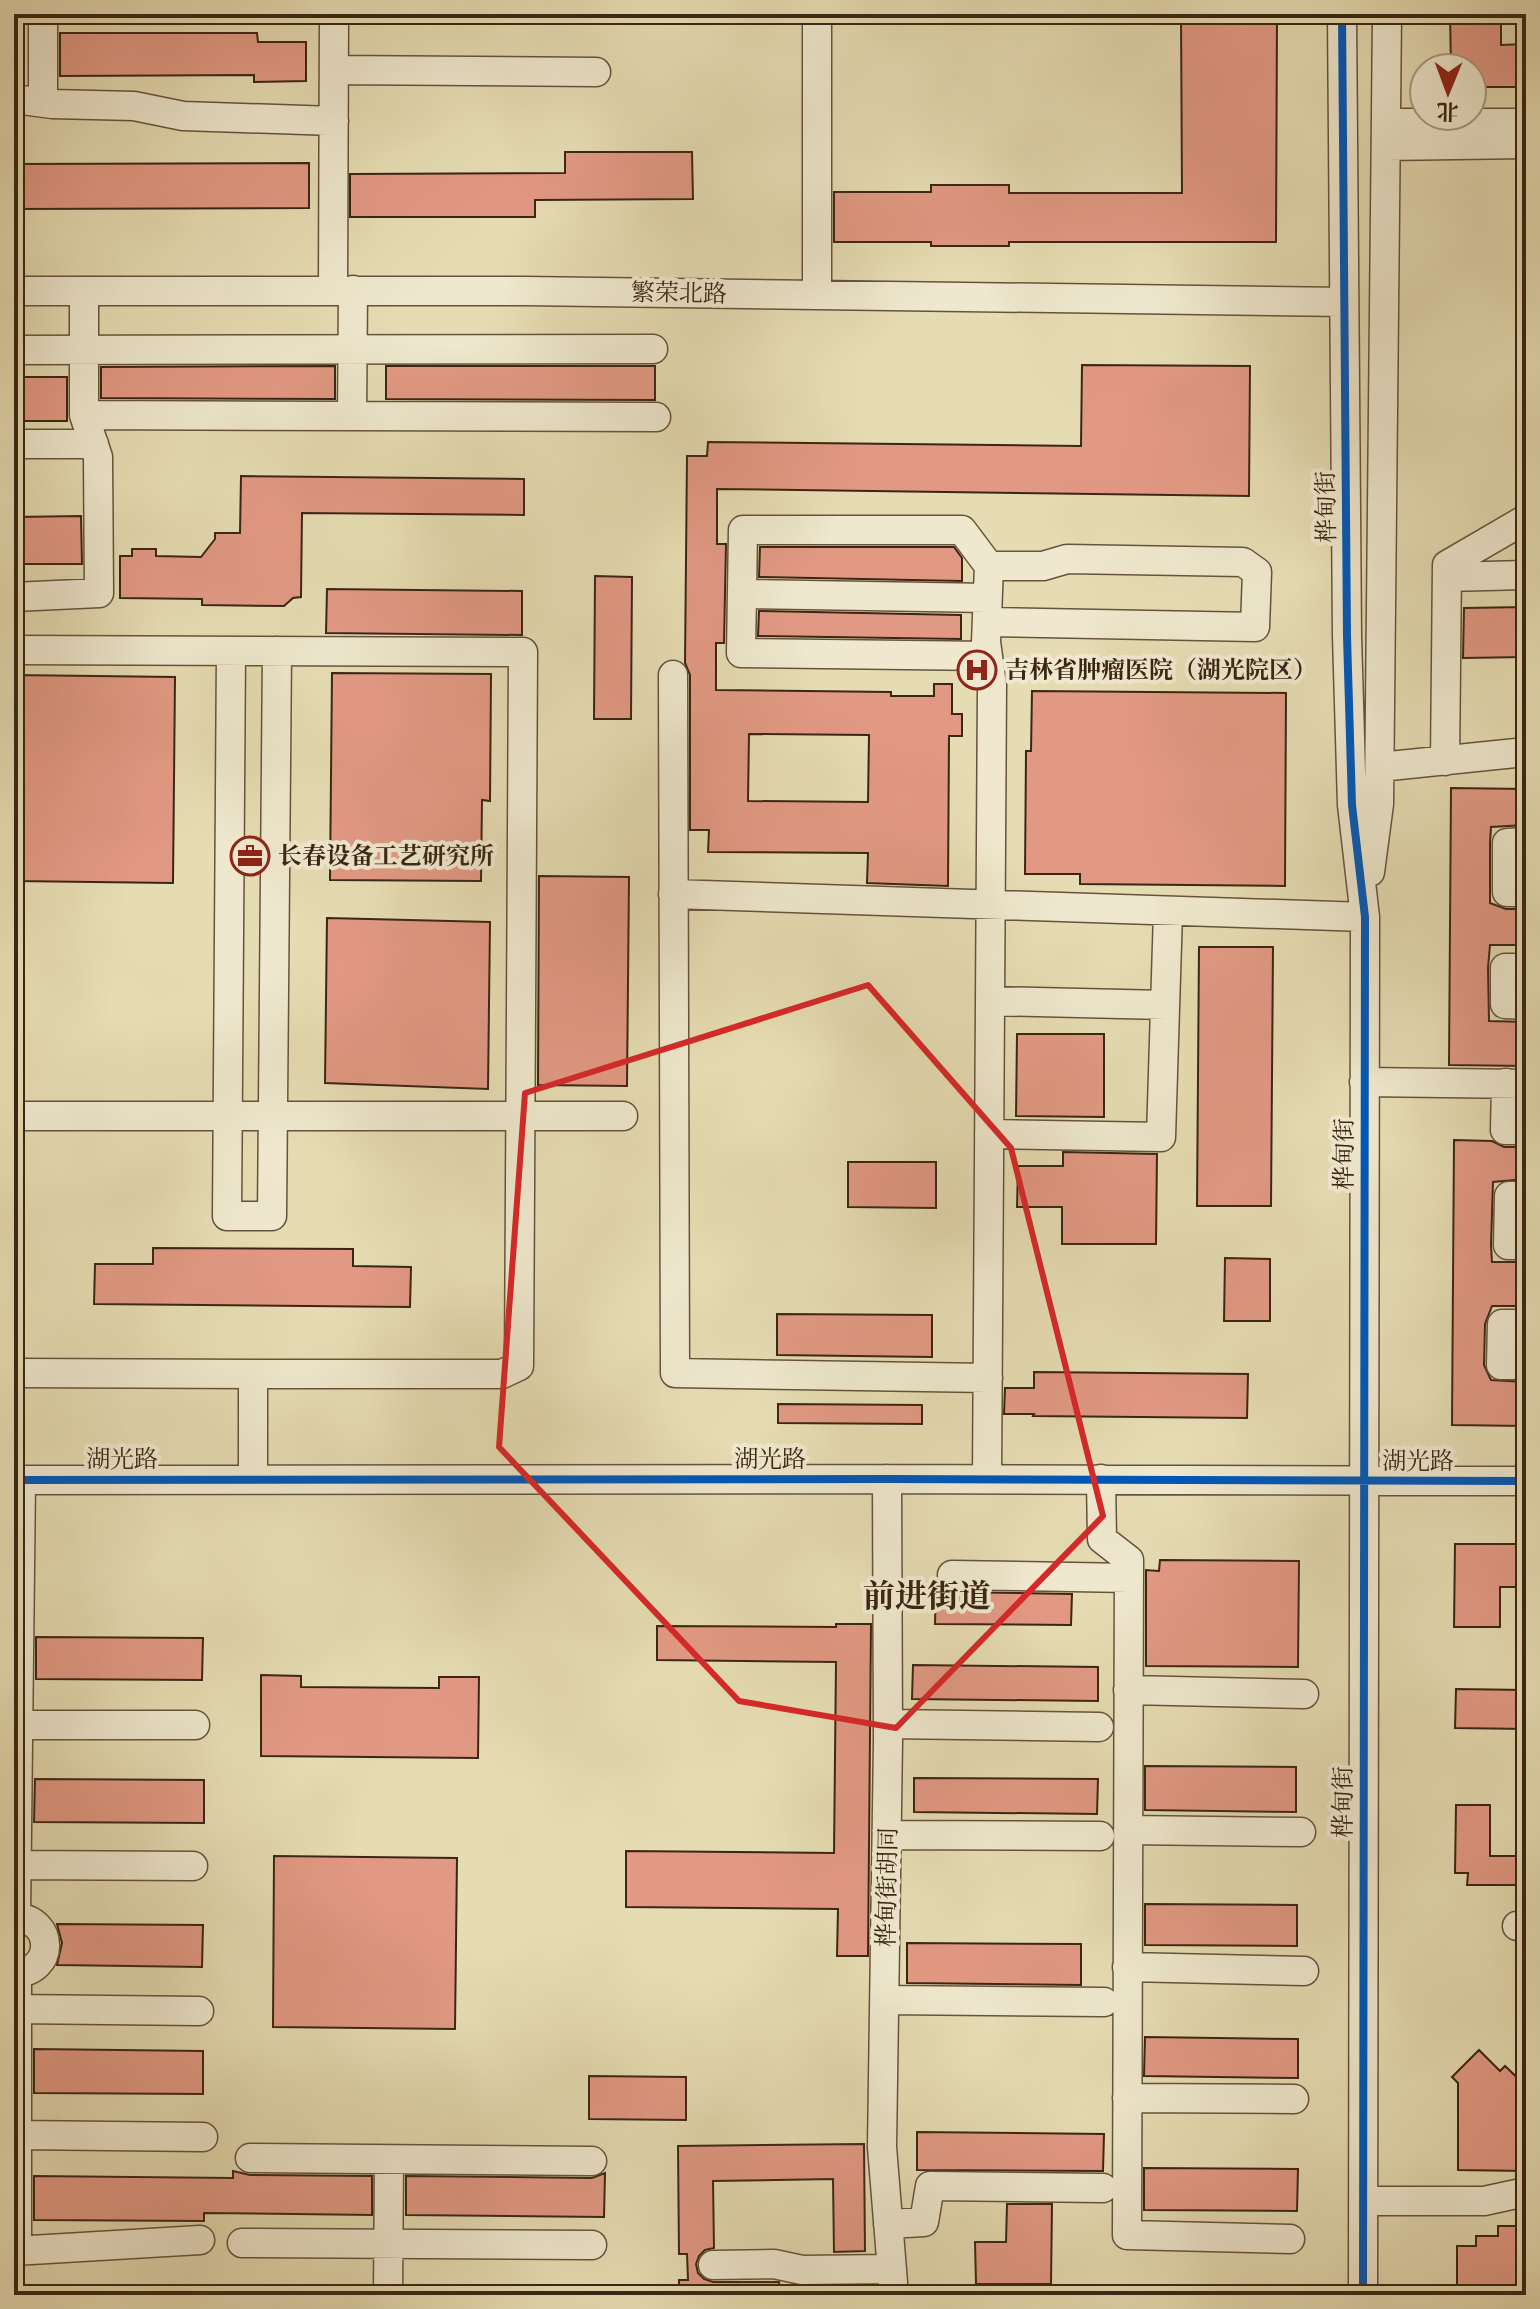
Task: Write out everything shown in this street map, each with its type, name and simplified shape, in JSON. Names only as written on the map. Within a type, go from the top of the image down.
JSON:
[{"type":"street","points":[[43,14],[43,102]]},
{"type":"street","points":[[334,14],[334,121],[343,290],[353,349],[352,416]]},
{"type":"street","points":[[817,14],[817,295]]},
{"type":"street","name":"桦甸街","points":[[1342,14],[1347,636],[1352,805],[1365,917]]},
{"type":"street","name":"桦甸街","points":[[1363,2295],[1365,917],[1379,804],[1380,767],[1387,14]]},
{"type":"street","points":[[334,70],[596,72]]},
{"type":"street","points":[[14,99],[134,106],[183,116],[334,121]]},
{"type":"street","points":[[1386,134],[1526,123]]},
{"type":"street","points":[[1386,134],[1526,144]]},
{"type":"street","name":"繁荣北路","points":[[14,291],[343,290],[1344,302]]},
{"type":"street","points":[[14,597],[99,593],[98,457],[84,415],[84,291]]},
{"type":"street","points":[[14,350],[653,349]]},
{"type":"street","points":[[84,415],[656,417]]},
{"type":"street","points":[[14,444],[94,444]]},
{"type":"street","points":[[1445,761],[1447,565],[1526,519]]},
{"type":"street","points":[[987,1479],[992,685],[988,656],[989,566],[962,530],[743,530],[741,653],[988,656]]},
{"type":"street","points":[[742,594],[1255,627],[1257,572],[1243,562],[1067,559],[1043,566],[989,566]]},
{"type":"street","points":[[1447,577],[1526,575]]},
{"type":"street","points":[[14,650],[523,652],[519,1366],[502,1374],[14,1373]]},
{"type":"street","points":[[231,651],[227,1216],[272,1216],[277,651]]},
{"type":"street","points":[[673,675],[675,1373],[988,1378]]},
{"type":"street","points":[[1380,767],[1526,752]]},
{"type":"street","points":[[230,793],[275,792]]},
{"type":"street","points":[[1526,842],[1507,843],[1507,892],[1526,892]]},
{"type":"street","points":[[673,894],[1365,917]]},
{"type":"street","points":[[989,1134],[1161,1137],[1168,912]]},
{"type":"street","points":[[229,943],[274,943]]},
{"type":"street","points":[[1526,968],[1505,968],[1505,1004],[1526,1005]]},
{"type":"street","points":[[990,1001],[1165,1005]]},
{"type":"street","points":[[1364,1082],[1516,1084],[1505,1130],[1526,1130]]},
{"type":"street","points":[[14,1116],[623,1116]]},
{"type":"street","points":[[1526,1196],[1509,1196],[1508,1245],[1526,1245]]},
{"type":"street","points":[[1526,1324],[1502,1324],[1501,1365],[1526,1365]]},
{"type":"street","points":[[253,1374],[253,1479]]},
{"type":"street","name":"桦甸街胡同","points":[[887,1479],[888,1724],[882,2147],[893,2282]]},
{"type":"street","points":[[1101,1479],[1102,1539],[1129,1560],[1127,2235],[1290,2239]]},
{"type":"street","points":[[18,1480],[15,1917],[36,1924],[45,1941],[41,1961],[26,1973],[16,1974],[15,2251],[200,2240]]},
{"type":"street","name":"湖光路","points":[[18,1480],[1526,1481]]},
{"type":"street","points":[[952,1575],[1129,1578]]},
{"type":"street","points":[[1128,1690],[1304,1694]]},
{"type":"street","points":[[888,1724],[1099,1727]]},
{"type":"street","points":[[16,1725],[195,1725]]},
{"type":"street","points":[[1128,1830],[1301,1832]]},
{"type":"street","points":[[887,1835],[1100,1836]]},
{"type":"street","points":[[16,1865],[193,1866]]},
{"type":"street","points":[[1127,1967],[1304,1971]]},
{"type":"street","points":[[885,2000],[1104,2002]]},
{"type":"street","points":[[15,2009],[199,2011]]},
{"type":"street","points":[[1127,2098],[1294,2099]]},
{"type":"street","points":[[17,2135],[203,2137]]},
{"type":"street","points":[[250,2158],[592,2161]]},
{"type":"street","points":[[388,2295],[389,2160]]},
{"type":"street","points":[[888,2224],[924,2222],[930,2186],[1103,2188]]},
{"type":"street","points":[[1363,2201],[1484,2201],[1526,2192]]},
{"type":"street","points":[[242,2243],[592,2245]]},
{"type":"street","points":[[713,2265],[774,2264],[893,2282]]},
{"type":"highlighted area","points":[[868,985],[1011,1148],[1103,1516],[896,1728],[739,1701],[499,1447],[525,1093]]},
{"type":"building","points":[[1181,14],[1277,14],[1276,242],[1009,242],[1009,246],[931,246],[931,242],[834,242],[834,192],[931,192],[931,185],[1009,185],[1009,193],[1182,193]]},
{"type":"building","points":[[1450,14],[1501,14],[1501,45],[1526,44],[1526,87],[1488,87],[1488,52],[1451,52]]},
{"type":"building","points":[[60,33],[257,33],[258,42],[306,42],[306,81],[254,82],[254,75],[60,76]]},
{"type":"building","points":[[565,152],[692,152],[693,199],[535,200],[535,217],[350,217],[350,174],[565,173]]},
{"type":"building","points":[[309,163],[309,208],[14,209],[14,164]]},
{"type":"building","points":[[1082,365],[1250,366],[1249,496],[717,489],[717,544],[726,544],[724,643],[716,643],[716,690],[891,692],[891,696],[934,696],[934,684],[952,684],[952,714],[962,714],[962,736],[949,736],[948,886],[867,883],[868,853],[708,852],[709,830],[690,830],[690,675],[685,663],[687,456],[707,456],[708,442],[1081,446]],"holes":[[[749,734],[869,735],[868,802],[748,801]]]},
{"type":"building","points":[[335,366],[335,399],[101,398],[101,367]]},
{"type":"building","points":[[386,366],[655,366],[655,400],[386,399]]},
{"type":"building","points":[[14,377],[67,377],[67,421],[14,421]]},
{"type":"building","points":[[241,476],[524,479],[524,515],[302,513],[301,597],[293,598],[284,606],[202,605],[202,599],[120,598],[120,556],[132,556],[132,549],[156,549],[156,556],[201,557],[215,539],[215,533],[240,533]]},
{"type":"building","points":[[81,516],[82,564],[14,564],[14,517]]},
{"type":"building","points":[[760,547],[954,547],[962,558],[962,581],[759,577]]},
{"type":"building","points":[[595,576],[632,577],[631,719],[594,719]]},
{"type":"building","points":[[327,589],[522,591],[522,635],[326,633]]},
{"type":"building","points":[[1526,607],[1526,657],[1463,658],[1464,608]]},
{"type":"building","points":[[759,611],[961,615],[961,639],[758,636]]},
{"type":"building","points":[[332,673],[491,674],[490,801],[482,800],[481,881],[330,880]]},
{"type":"building","points":[[14,675],[175,677],[173,883],[14,881]]},
{"type":"building","points":[[1032,691],[1286,693],[1285,886],[1080,884],[1080,874],[1025,874],[1026,751],[1031,751]]},
{"type":"building","points":[[1451,788],[1526,789],[1526,825],[1491,827],[1490,903],[1506,909],[1526,909],[1526,945],[1490,945],[1488,968],[1489,1021],[1526,1022],[1526,1066],[1449,1065]]},
{"type":"building","points":[[539,876],[629,877],[627,1086],[538,1085]]},
{"type":"building","points":[[327,918],[490,922],[488,1089],[325,1083]]},
{"type":"building","points":[[1199,947],[1273,947],[1271,1206],[1197,1206]]},
{"type":"building","points":[[1017,1034],[1104,1034],[1104,1117],[1016,1116]]},
{"type":"building","points":[[1454,1140],[1492,1141],[1504,1147],[1526,1147],[1526,1179],[1493,1182],[1491,1245],[1492,1262],[1526,1262],[1526,1306],[1492,1306],[1485,1324],[1484,1365],[1491,1380],[1526,1382],[1526,1426],[1452,1425]]},
{"type":"building","points":[[1063,1152],[1157,1154],[1156,1244],[1062,1244],[1062,1207],[1017,1207],[1018,1166],[1063,1166]]},
{"type":"building","points":[[848,1162],[936,1162],[936,1208],[848,1207]]},
{"type":"building","points":[[153,1248],[353,1249],[353,1266],[411,1267],[410,1307],[94,1304],[95,1264],[153,1264]]},
{"type":"building","points":[[1225,1258],[1270,1259],[1270,1321],[1224,1321]]},
{"type":"building","points":[[777,1314],[932,1315],[932,1357],[777,1355]]},
{"type":"building","points":[[1034,1372],[1248,1374],[1247,1418],[1004,1414],[1005,1388],[1034,1388]]},
{"type":"building","points":[[778,1404],[922,1405],[922,1424],[778,1423]]},
{"type":"building","points":[[1455,1544],[1526,1544],[1526,1587],[1500,1587],[1500,1627],[1454,1627]]},
{"type":"building","points":[[1160,1560],[1299,1561],[1298,1667],[1146,1666],[1146,1570],[1159,1571]]},
{"type":"building","points":[[936,1587],[952,1592],[1072,1594],[1071,1625],[935,1624]]},
{"type":"building","points":[[836,1624],[871,1624],[868,1956],[837,1956],[838,1909],[626,1907],[626,1851],[834,1853],[836,1662],[657,1660],[657,1626],[836,1627]]},
{"type":"building","points":[[36,1637],[203,1638],[202,1680],[36,1679]]},
{"type":"building","points":[[913,1665],[1098,1667],[1098,1701],[912,1699]]},
{"type":"building","points":[[261,1675],[301,1676],[301,1687],[439,1688],[439,1677],[479,1677],[478,1758],[261,1756]]},
{"type":"building","points":[[1456,1689],[1526,1690],[1526,1729],[1455,1728]]},
{"type":"building","points":[[1145,1766],[1296,1767],[1296,1812],[1145,1810]]},
{"type":"building","points":[[914,1778],[1098,1779],[1097,1814],[914,1812]]},
{"type":"building","points":[[35,1779],[204,1780],[204,1823],[34,1822]]},
{"type":"building","points":[[1456,1805],[1490,1805],[1490,1856],[1526,1856],[1526,1885],[1467,1885],[1468,1873],[1455,1873]]},
{"type":"building","points":[[274,1856],[457,1858],[455,2029],[273,2027]]},
{"type":"building","points":[[1145,1904],[1297,1905],[1297,1946],[1145,1945]]},
{"type":"building","points":[[57,1924],[203,1925],[202,1967],[57,1965],[62,1943]]},
{"type":"building","points":[[907,1943],[1081,1944],[1081,1985],[907,1983]]},
{"type":"building","points":[[1145,2037],[1298,2039],[1298,2078],[1144,2076]]},
{"type":"building","points":[[34,2049],[203,2051],[203,2094],[34,2093]]},
{"type":"building","points":[[1479,2050],[1500,2071],[1505,2066],[1526,2086],[1526,2171],[1458,2170],[1458,2083],[1452,2077]]},
{"type":"building","points":[[589,2076],[686,2077],[686,2120],[589,2119]]},
{"type":"building","points":[[917,2132],[1104,2134],[1103,2171],[917,2170]]},
{"type":"building","points":[[864,2144],[865,2251],[834,2252],[833,2179],[713,2181],[714,2248],[705,2250],[699,2256],[696,2264],[698,2273],[713,2282],[779,2282],[780,2295],[679,2295],[679,2280],[688,2280],[687,2254],[679,2254],[678,2146]]},
{"type":"building","points":[[1144,2168],[1298,2169],[1297,2211],[1144,2210]]},
{"type":"building","points":[[233,2171],[250,2175],[372,2176],[372,2215],[204,2213],[204,2221],[34,2220],[34,2176],[233,2178]]},
{"type":"building","points":[[605,2173],[604,2217],[406,2215],[406,2176],[592,2178]]},
{"type":"building","points":[[1007,2204],[1052,2204],[1051,2284],[976,2284],[975,2242],[1006,2242]]},
{"type":"building","points":[[1498,2226],[1526,2226],[1526,2295],[1457,2295],[1457,2246],[1476,2246],[1476,2236],[1498,2236]]},
{"type":"cycle path","points":[[1342,14],[1347,636],[1352,805],[1365,917],[1363,2295]]},
{"type":"cycle path","points":[[14,1480],[1526,1481]]},
{"type":"place","name":"吉林省肿瘤医院（湖光院区）","points":[[977,670]]},
{"type":"place","name":"长春设备工艺研究所","points":[[250,856]]},
{"type":"district","name":"前进街道","points":[[927,1596]]}]
